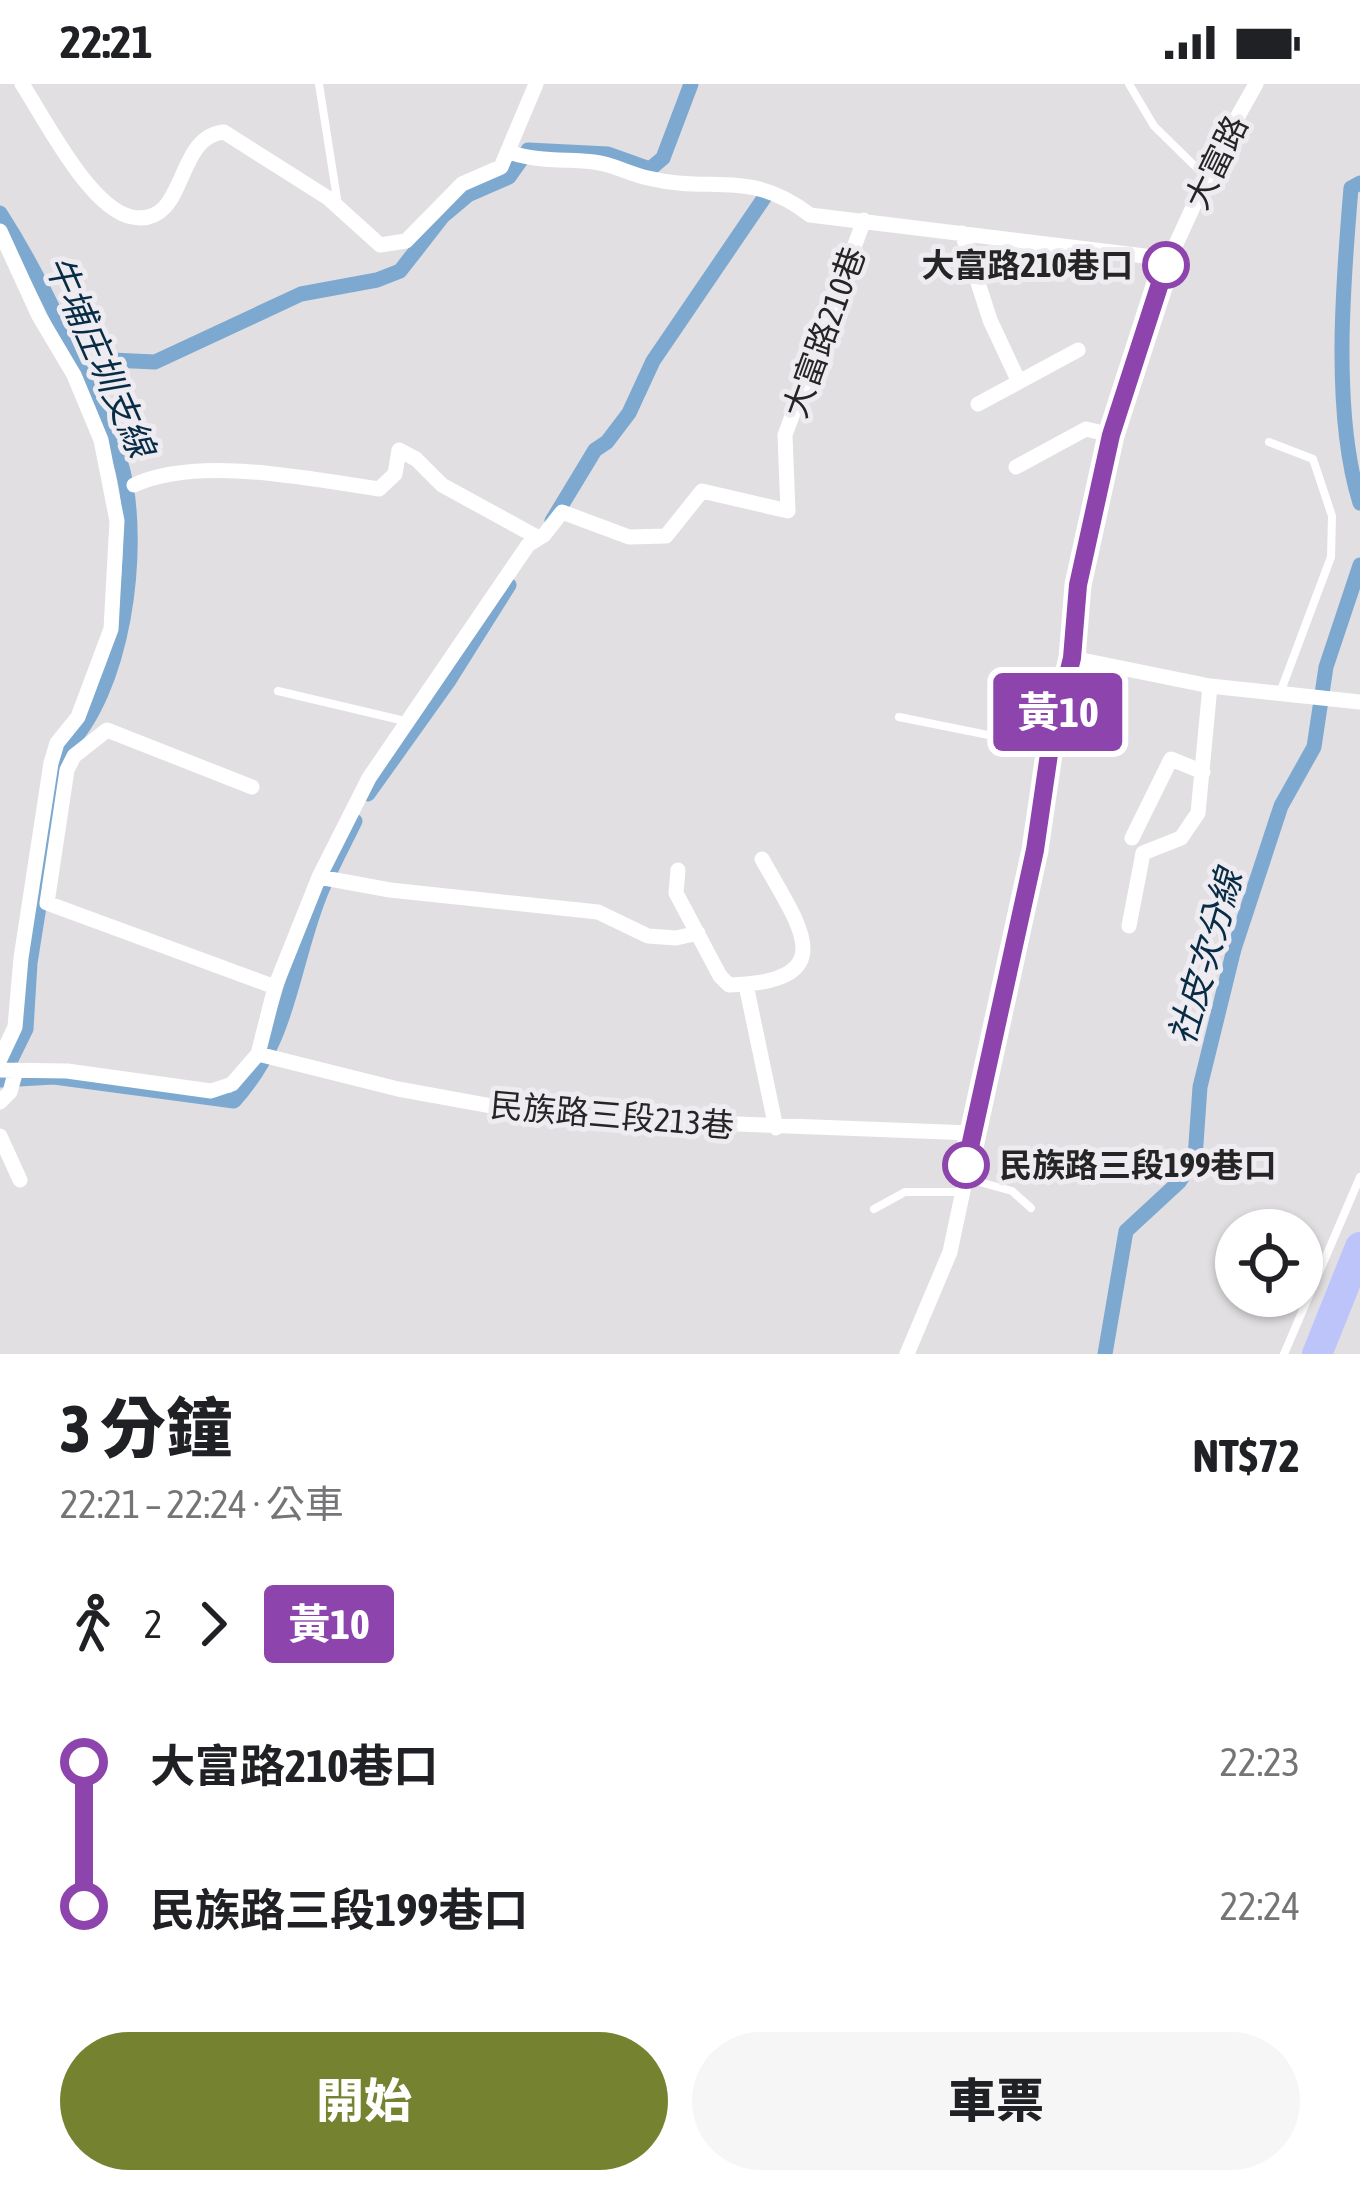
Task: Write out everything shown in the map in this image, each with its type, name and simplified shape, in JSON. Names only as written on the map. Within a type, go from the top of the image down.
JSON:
[{"type":"highway","points":[[1317,1354],[1360,1247]]},
{"type":"street","points":[[22,84],[101,201],[128,217],[149,218],[168,204],[200,141],[211,133],[224,132],[338,207],[380,244],[406,241],[462,184],[501,167],[512,154],[536,84]]},
{"type":"street","name":"大富路","points":[[907,1354],[944,1271],[1035,850],[1050,747],[1072,658],[1078,585],[1111,435],[1169,259],[1256,84]]},
{"type":"street","name":"大富路210巷","points":[[512,154],[596,162],[647,178],[754,187],[782,193],[810,214],[1169,259]]},
{"type":"street","name":"大富路210巷","points":[[537,537],[544,536],[562,512],[628,537],[665,536],[702,491],[788,511],[785,436],[864,220]]},
{"type":"street","points":[[0,231],[39,316],[74,375],[123,489],[111,629],[92,724],[67,770],[47,903],[275,987]]},
{"type":"street","points":[[962,233],[990,320],[1019,382]]},
{"type":"street","points":[[979,404],[1078,350]]},
{"type":"street","points":[[1016,467],[1086,429],[1111,435]]},
{"type":"street","points":[[0,1102],[10,1092],[8,1070],[67,1071],[211,1091],[232,1084],[258,1054],[275,987],[319,877],[369,778],[537,537],[442,485],[416,459],[399,450],[395,474],[379,490],[292,476],[175,472],[123,489]]},
{"type":"street","points":[[1072,658],[1210,686],[1360,702]]},
{"type":"street","points":[[1129,926],[1143,853],[1181,838],[1198,813],[1210,686]]},
{"type":"street","points":[[0,1059],[15,1028],[21,958],[57,743],[92,724],[252,787]]},
{"type":"street","points":[[1132,838],[1172,759],[1203,772]]},
{"type":"street","points":[[678,870],[676,892],[720,976],[729,985],[746,985],[785,976],[801,964],[806,952],[788,905],[762,859]]},
{"type":"street","points":[[319,877],[390,890],[598,912],[648,936],[676,938],[698,933]]},
{"type":"street","points":[[746,985],[776,1128]]},
{"type":"street","name":"民族路三段213巷","points":[[258,1054],[398,1089],[550,1117],[972,1133]]},
{"type":"street","points":[[0,1136],[20,1180]]},
{"type":"lane","points":[[319,84],[338,207]]},
{"type":"lane","points":[[1129,84],[1154,126],[1207,178]]},
{"type":"lane","points":[[1269,442],[1313,459],[1332,516],[1331,557],[1279,694]]},
{"type":"lane","points":[[278,691],[409,722]]},
{"type":"lane","points":[[899,717],[1050,747]]},
{"type":"lane","points":[[1284,1354],[1360,1177]]},
{"type":"lane","points":[[874,1209],[905,1192],[962,1185],[1012,1191],[1031,1208]]},
{"type":"waterway","points":[[84,376],[96,364],[112,360],[155,362],[301,294],[400,271],[443,216],[468,195],[509,177],[528,150],[608,154],[650,169],[663,158],[691,84]]},
{"type":"waterway","name":"社皮次分線","points":[[1360,183],[1351,188],[1342,347],[1346,429],[1360,503]]},
{"type":"waterway","points":[[552,521],[595,450],[629,413],[653,361],[766,195]]},
{"type":"waterway","name":"牛埔庄圳支線","points":[[0,213],[52,305],[117,454],[130,540],[129,579],[114,657],[85,725],[64,750],[30,963],[26,1029],[1,1080]]},
{"type":"waterway","name":"社皮次分線","points":[[1105,1354],[1126,1231],[1179,1182],[1195,1158],[1200,1087],[1234,949],[1281,806],[1314,747],[1326,667],[1360,565]]},
{"type":"waterway","points":[[368,794],[448,682],[509,585]]},
{"type":"waterway","points":[[1,1080],[54,1077],[234,1101],[253,1078],[278,1029],[319,897],[355,821]]},
{"type":"bus line","name":"黃10","points":[[966,1165],[1035,850],[1050,747],[1072,658],[1078,585],[1111,435],[1166,265]]},
{"type":"place","name":"大富路210巷口","points":[[1166,265]]},
{"type":"place","name":"民族路三段199巷口","points":[[966,1165]]}]
